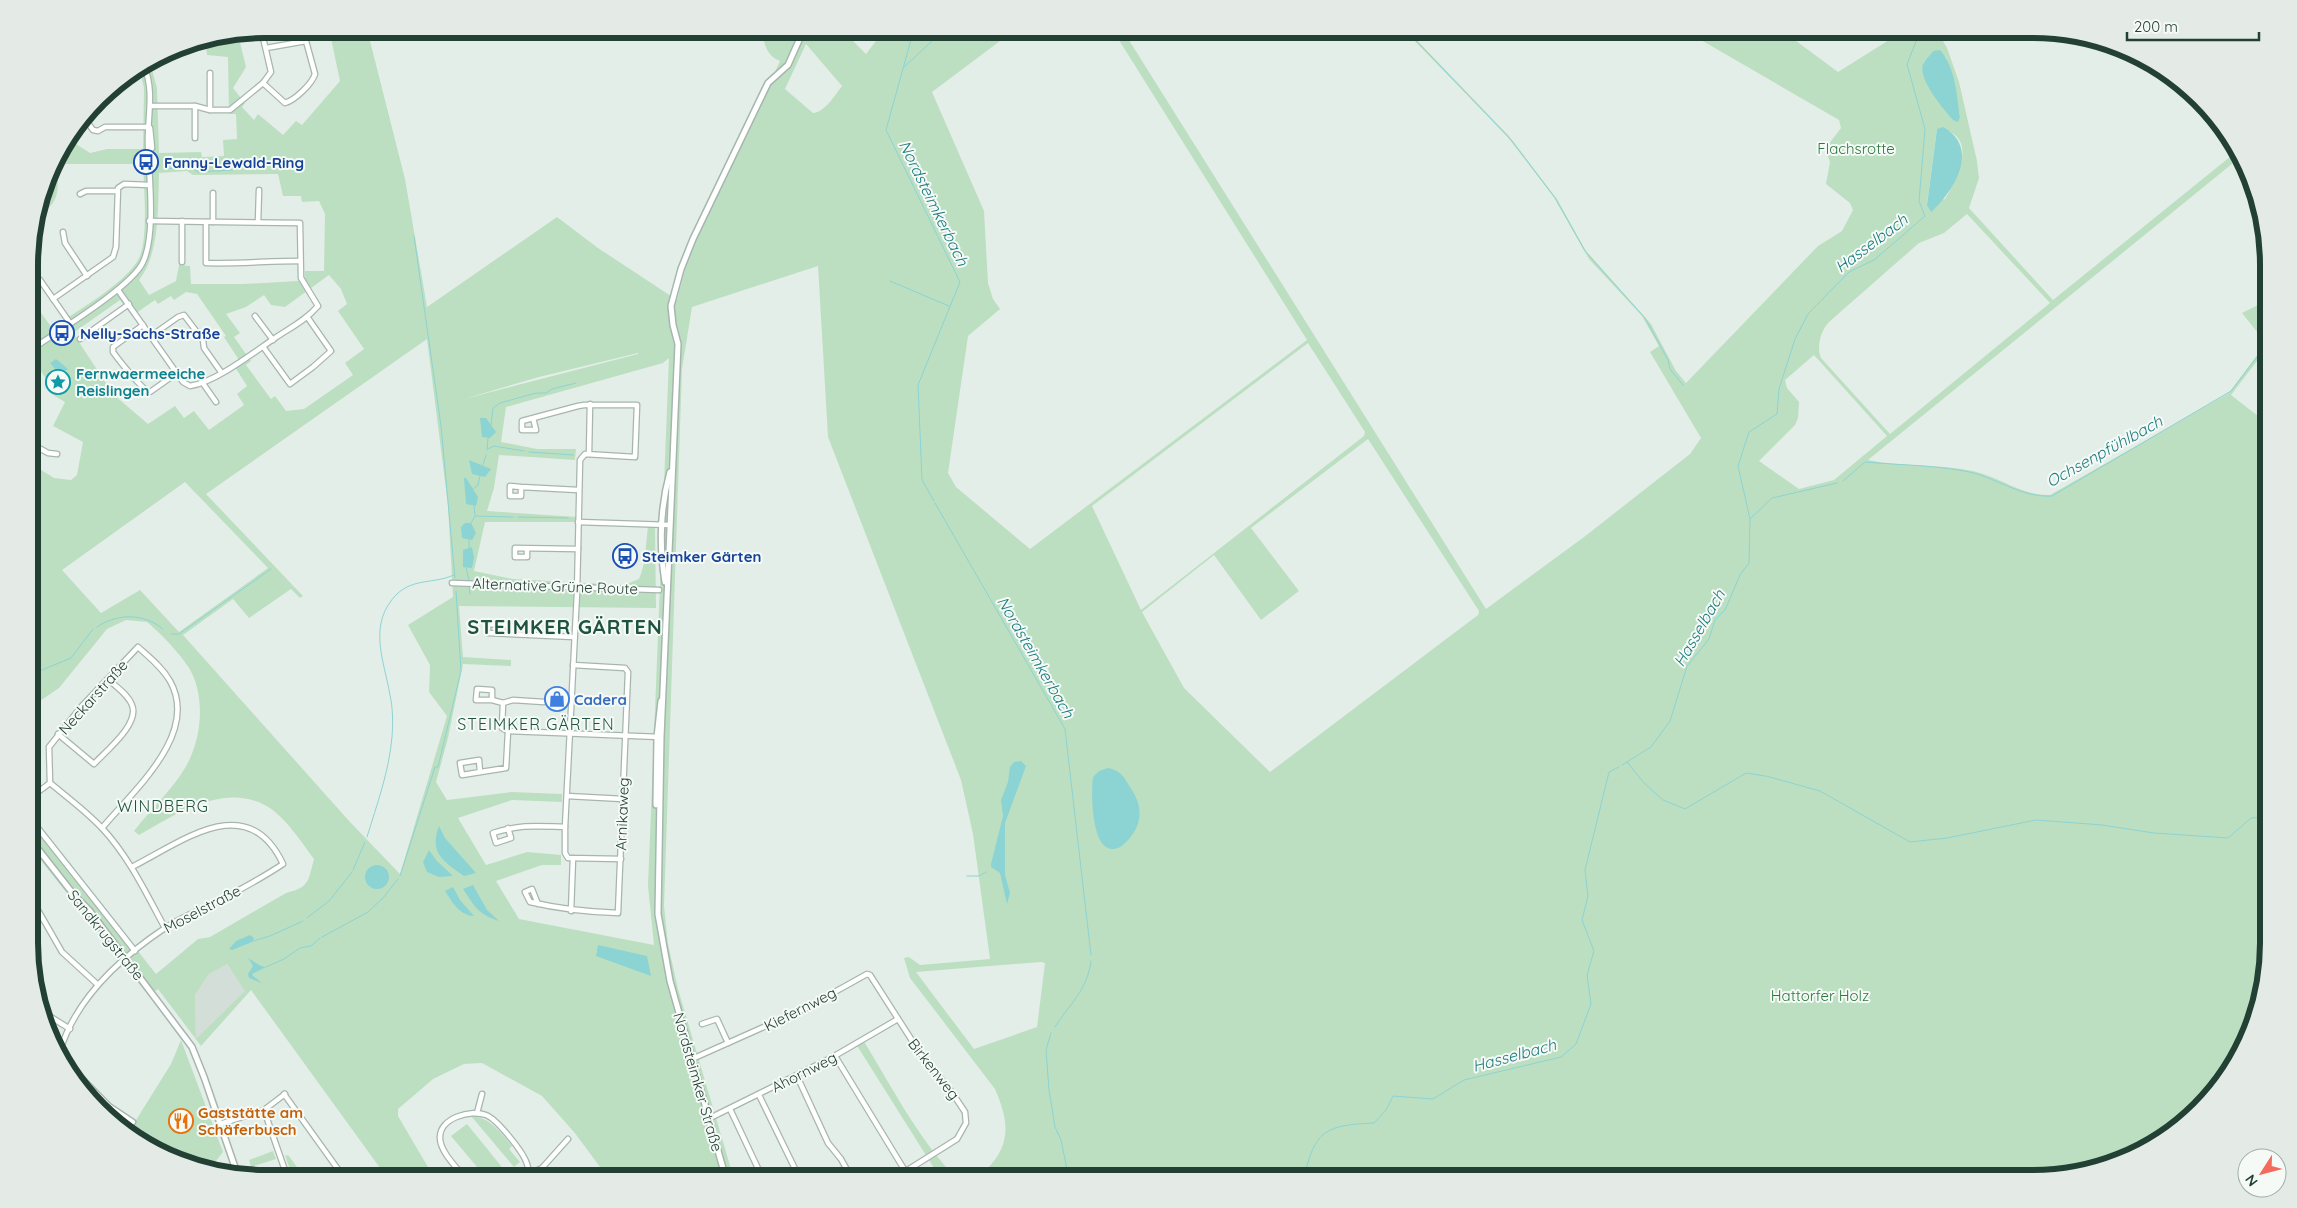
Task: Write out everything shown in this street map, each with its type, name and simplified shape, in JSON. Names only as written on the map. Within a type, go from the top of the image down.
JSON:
[{"type":"street","points":[[151,106],[195,106],[210,110],[230,110],[263,82],[271,72],[263,38]]},
{"type":"street","points":[[667,602],[678,344],[671,306],[681,270],[709,204],[768,83],[788,65],[800,38]]},
{"type":"street","points":[[263,82],[285,103],[291,101],[313,79],[315,74],[306,41],[301,40],[266,48]]},
{"type":"street","points":[[38,345],[118,290],[133,277],[143,264],[148,246],[151,106],[150,87],[146,71]]},
{"type":"street","points":[[210,74],[210,110]]},
{"type":"street","points":[[195,106],[195,138]]},
{"type":"street","points":[[87,122],[93,130],[98,131],[105,127],[150,127]]},
{"type":"street","points":[[53,299],[110,260],[115,253],[117,191],[124,184],[149,184]]},
{"type":"street","points":[[258,222],[259,190]]},
{"type":"street","points":[[80,194],[86,191],[117,191]]},
{"type":"street","points":[[213,193],[213,222]]},
{"type":"street","points":[[182,220],[182,262]]},
{"type":"street","points":[[118,290],[186,385],[202,382],[247,360],[273,340],[308,318],[318,306],[302,282],[300,223],[149,221]]},
{"type":"street","points":[[206,222],[206,263],[247,264],[255,261],[300,261]]},
{"type":"street","points":[[63,232],[65,243],[87,276]]},
{"type":"street","points":[[38,278],[70,323]]},
{"type":"street","points":[[80,339],[129,304]]},
{"type":"street","points":[[151,336],[184,315],[221,372]]},
{"type":"street","points":[[255,316],[273,340]]},
{"type":"street","points":[[264,348],[290,384],[313,368],[331,351],[308,318]]},
{"type":"street","points":[[144,325],[113,347],[113,352],[117,359],[147,392],[150,392],[177,373]]},
{"type":"street","points":[[202,382],[216,402]]},
{"type":"street","points":[[588,454],[590,404]]},
{"type":"street","points":[[533,418],[590,404],[637,406],[635,456],[588,454],[580,460],[577,587],[565,827],[565,853],[568,858],[620,859]]},
{"type":"street","points":[[38,447],[48,453],[57,454]]},
{"type":"street","points":[[667,602],[662,567],[662,524],[664,492],[673,457]]},
{"type":"street","points":[[521,487],[578,490]]},
{"type":"street","points":[[578,522],[670,525]]},
{"type":"street","points":[[527,549],[578,549]]},
{"type":"street","name":"Alternative Grüne Route","points":[[452,583],[659,590]]},
{"type":"street","name":"Nordsteimker Straße","points":[[667,602],[664,684],[658,710],[659,737],[655,782],[658,829],[658,914],[661,943],[671,985],[723,1170]]},
{"type":"street","points":[[514,634],[512,626],[488,624],[488,633],[574,637]]},
{"type":"street","name":"Neckarstraße","points":[[50,782],[49,747],[58,734],[138,647],[158,665],[170,681],[176,697],[177,718],[172,736],[162,758],[102,828]]},
{"type":"street","name":"Arnikaweg","points":[[572,911],[618,913],[628,672],[625,668],[573,665]]},
{"type":"street","points":[[58,734],[94,764],[129,726],[134,716],[133,705],[108,679]]},
{"type":"street","points":[[492,700],[503,704],[513,700],[544,702]]},
{"type":"street","points":[[503,704],[502,728],[508,730],[659,737]]},
{"type":"street","points":[[480,772],[479,760],[460,763],[462,775],[506,768],[508,730]]},
{"type":"street","points":[[38,792],[50,782],[102,828],[132,867],[165,928]]},
{"type":"street","points":[[567,796],[623,799]]},
{"type":"street","name":"Moselstraße","points":[[62,1046],[70,1029],[97,984],[125,958],[165,928],[227,897],[283,864],[270,842],[257,830],[244,826],[223,824],[175,845],[132,867]]},
{"type":"street","points":[[508,828],[519,825],[565,827]]},
{"type":"street","points":[[38,828],[135,951]]},
{"type":"street","name":"Sandkrugstraße","points":[[38,850],[74,895],[89,910],[181,1031],[204,1077],[236,1169]]},
{"type":"street","points":[[538,904],[572,911],[574,858]]},
{"type":"street","points":[[38,910],[62,952],[97,984]]},
{"type":"street","name":"Kiefernweg","points":[[692,1059],[790,1016],[866,974],[870,975]]},
{"type":"street","name":"Birkenweg","points":[[870,975],[920,1053],[962,1106],[966,1117],[963,1132],[957,1139],[908,1170]]},
{"type":"street","points":[[50,1016],[70,1029]]},
{"type":"street","points":[[702,1024],[717,1019],[728,1043]]},
{"type":"street","name":"Ahornweg","points":[[708,1118],[797,1076],[898,1019]]},
{"type":"street","points":[[834,1056],[905,1170]]},
{"type":"street","points":[[797,1076],[828,1143],[841,1158],[847,1170]]},
{"type":"street","points":[[86,1084],[110,1106],[133,1122]]},
{"type":"street","points":[[220,1124],[264,1110],[284,1094],[339,1170]]},
{"type":"street","points":[[477,1113],[482,1094]]},
{"type":"street","points":[[759,1095],[796,1170]]},
{"type":"street","points":[[730,1109],[759,1170]]},
{"type":"street","points":[[264,1110],[285,1170]]},
{"type":"street","points":[[459,1170],[442,1146],[440,1137],[442,1130],[450,1121],[460,1116],[477,1113],[487,1115],[499,1125],[526,1160],[527,1170]]},
{"type":"street","points":[[539,1170],[568,1139]]},
{"type":"shaded area","points":[[226,963],[246,991],[196,1040],[195,995],[209,974]]},
{"type":"green space","points":[[331,38],[369,38],[405,179],[427,307],[557,217],[598,248],[677,300],[689,254],[780,61],[775,59],[769,52],[763,38],[850,38],[866,54],[878,38],[1004,38],[932,92],[984,211],[988,283],[993,299],[1000,309],[968,336],[948,473],[956,487],[1030,549],[1307,340],[1118,38],[1128,38],[1486,609],[1584,537],[1690,454],[1701,438],[1650,352],[1659,346],[1642,316],[1589,259],[1554,197],[1506,135],[1412,38],[1415,38],[1509,136],[1557,199],[1586,251],[1651,324],[1676,371],[1686,383],[1818,246],[1842,231],[1853,210],[1850,203],[1826,184],[1830,162],[1827,154],[1828,145],[1841,128],[1839,120],[1698,38],[1792,38],[1838,72],[1889,40],[1888,38],[1941,38],[1947,48],[1959,82],[1977,161],[1979,178],[1969,208],[2053,300],[2231,156],[2235,162],[1868,460],[1973,471],[2030,493],[2050,495],[2229,393],[2260,351],[2260,357],[2231,395],[2260,418],[2260,944],[2258,973],[2252,1003],[2236,1044],[2213,1082],[2171,1124],[2146,1140],[2120,1153],[2092,1163],[2062,1169],[986,1170],[996,1159],[1005,1138],[1004,1116],[995,1089],[910,978],[904,958],[909,957],[920,965],[990,959],[973,834],[961,780],[828,437],[818,266],[692,307],[682,369],[664,906],[668,944],[678,989],[731,1170],[602,1170],[574,1132],[542,1096],[482,1063],[464,1064],[433,1079],[398,1109],[398,1116],[430,1170],[381,1170],[251,990],[201,1046],[158,989],[149,996],[38,857],[38,824],[156,974],[198,939],[210,937],[286,893],[300,888],[309,878],[314,859],[280,816],[257,802],[240,798],[222,798],[205,802],[170,817],[139,835],[134,831],[174,784],[185,768],[195,744],[200,718],[198,692],[189,668],[170,644],[147,622],[126,620],[107,629],[59,688],[40,701],[38,706],[38,468],[54,478],[71,480],[77,475],[83,442],[53,426],[65,402],[53,395],[46,386],[49,383],[38,367],[38,309],[52,328],[114,286],[134,266],[140,256],[145,224],[143,164],[61,164],[74,141],[90,153],[107,149],[143,149],[144,88],[141,74],[152,68],[157,88],[159,153],[201,152],[202,157],[224,156],[223,140],[237,139],[236,114],[229,114],[228,57],[207,55],[206,47],[210,44],[235,39],[239,39],[246,67],[233,88],[245,103],[242,107],[254,120],[258,114],[283,135],[296,121],[302,125],[340,81]],"holes":[[[806,44],[842,86],[822,110],[813,113],[785,89]],[[1933,51],[1946,57],[1954,83],[1960,117],[1923,63]],[[1937,129],[1951,132],[1959,139],[1962,147],[1962,156],[1957,175],[1945,199],[1927,204]],[[187,171],[193,175],[278,174],[283,196],[301,196],[302,202],[319,201],[325,214],[324,271],[305,271],[305,280],[298,281],[191,284],[190,266],[179,265],[176,281],[149,295],[139,280],[151,257],[157,229],[159,173]],[[1967,214],[2050,303],[1890,434],[1821,358],[1819,349],[1820,339],[1829,322],[1919,243],[1944,233]],[[329,275],[341,289],[347,304],[338,311],[364,349],[345,363],[353,375],[304,409],[286,411],[275,396],[271,399],[246,365],[251,361],[234,337],[240,333],[226,314],[246,307],[264,295],[271,305],[285,307]],[[186,292],[197,294],[226,336],[224,337],[239,360],[233,364],[247,386],[237,394],[244,405],[209,430],[194,411],[184,418],[175,406],[148,424],[113,394],[73,333],[120,300],[132,316],[155,300],[158,304],[171,296],[174,300]],[[427,339],[448,505],[453,597],[408,625],[430,665],[429,692],[447,716],[400,874],[350,822],[183,635],[233,599],[249,618],[291,589],[300,598],[303,596],[206,494]],[[1308,343],[1365,432],[1364,436],[1141,610],[1092,506]],[[638,353],[638,354],[464,399],[539,377]],[[1814,355],[1887,436],[1834,480],[1799,489],[1759,461],[1795,425],[1798,418],[1799,402],[1787,388],[1785,380]],[[669,358],[648,886],[654,945],[519,919],[496,881],[542,865],[561,865],[561,855],[527,852],[486,865],[458,818],[512,800],[562,802],[562,794],[511,792],[447,800],[436,782],[448,738],[463,664],[511,666],[511,660],[463,657],[459,606],[656,608],[655,524],[648,527],[645,559],[639,579],[624,585],[513,579],[474,571],[485,522],[578,522],[578,517],[487,511],[494,488],[499,455],[575,460],[576,449],[537,449],[501,442],[506,407],[663,363]],[[1368,439],[1479,611],[1478,615],[1270,772],[1184,688],[1142,612],[1214,555],[1261,620],[1299,591],[1251,528]],[[185,482],[268,568],[179,632],[140,590],[101,613],[62,570]],[[1045,963],[1037,1027],[974,1049],[916,972]],[[227,964],[245,991],[196,1039],[195,995],[209,974]]]},
{"type":"green space","points":[[58,170],[57,194],[55,200],[43,213]]},
{"type":"green space","points":[[2260,304],[2260,336],[2242,313]]},
{"type":"green space","points":[[181,1040],[223,1152],[213,1165],[177,1153],[131,1128],[171,1064]]},
{"type":"green space","points":[[863,1040],[918,1130],[949,1170],[935,1170],[856,1044]]},
{"type":"green space","points":[[471,1116],[484,1119],[494,1126],[512,1146],[509,1149],[520,1162],[514,1167]]},
{"type":"green space","points":[[467,1124],[504,1170],[479,1170],[451,1136]]},
{"type":"green space","points":[[273,1151],[276,1159],[251,1167],[249,1160]]},
{"type":"green space","points":[[285,1155],[289,1156],[299,1170],[290,1170]]},
{"type":"water","points":[[1940,50],[1949,64],[1952,73],[1960,117],[1958,122],[1953,120],[1938,101],[1928,86],[1922,71],[1923,64],[1933,51]]},
{"type":"water","points":[[1943,127],[1954,136],[1960,146],[1962,158],[1960,170],[1955,181],[1948,193],[1931,212],[1927,205],[1937,129]]},
{"type":"water","points":[[56,359],[68,369],[60,375],[50,363]]},
{"type":"water","points":[[480,418],[486,418],[496,432],[490,438],[482,437]]},
{"type":"water","points":[[469,460],[491,469],[485,477],[472,474]]},
{"type":"water","points":[[464,478],[466,478],[478,497],[476,506],[466,504]]},
{"type":"water","points":[[465,523],[471,523],[476,533],[472,540],[462,538],[461,527]]},
{"type":"water","points":[[472,547],[474,558],[472,568],[463,567],[463,550]]},
{"type":"water","points":[[1021,761],[1026,766],[1005,823],[1005,875],[1010,893],[1007,904],[1000,873],[991,867],[991,864],[1003,816],[1001,800],[1008,782],[1010,767],[1014,762]]},
{"type":"water","points":[[1108,768],[1119,772],[1126,780],[1137,800],[1140,813],[1134,833],[1122,846],[1113,849],[1106,847],[1100,840],[1096,830],[1092,794],[1093,777],[1099,771]]},
{"type":"water","points":[[439,826],[445,838],[476,873],[464,876],[440,856],[436,843]]},
{"type":"water","points":[[429,850],[437,861],[453,876],[439,877],[427,872],[423,862]]},
{"type":"water","points":[[377,865],[385,869],[389,877],[385,885],[377,889],[369,885],[365,877],[369,869]]},
{"type":"water","points":[[473,885],[487,910],[499,921],[482,913],[471,901],[463,889]]},
{"type":"water","points":[[453,887],[460,900],[474,916],[460,911],[454,904],[445,891]]},
{"type":"water","points":[[250,935],[254,938],[252,942],[232,950],[229,949],[236,941]]},
{"type":"water","points":[[598,945],[647,956],[651,976],[596,956]]},
{"type":"water","points":[[248,958],[266,967],[252,974],[262,983],[249,978],[248,974],[253,966]]},
{"type":"waterway","name":"Nordsteimkerbach","points":[[912,38],[886,130],[960,282],[918,385],[922,480],[934,501]]},
{"type":"waterway","points":[[904,67],[935,38]]},
{"type":"waterway","points":[[1414,38],[1512,141],[1555,198],[1585,251],[1645,318],[1668,360],[1670,369],[1683,385]]},
{"type":"waterway","name":"Hasselbach","points":[[1622,765],[1651,747],[1670,721],[1687,666],[1709,639],[1715,620],[1725,610],[1740,575],[1749,563],[1750,519],[1738,466],[1749,432],[1777,414],[1779,389],[1795,339],[1808,314],[1849,272],[1874,260],[1925,216],[1919,201],[1925,129],[1907,64],[1917,38]]},
{"type":"waterway","points":[[167,169],[187,166],[199,172],[232,170]]},
{"type":"waterway","points":[[414,236],[441,426],[455,578]]},
{"type":"waterway","points":[[890,281],[949,306]]},
{"type":"waterway","name":"Ochsenpfühlbach","points":[[1843,481],[1865,462],[1914,465],[1964,471],[1986,477],[2029,494],[2052,496],[2231,391],[2260,353]]},
{"type":"waterway","points":[[491,425],[493,408],[500,403],[536,393],[546,393],[552,389],[576,383]]},
{"type":"waterway","points":[[487,450],[488,438]]},
{"type":"waterway","points":[[488,449],[494,446],[524,451]]},
{"type":"waterway","points":[[529,452],[573,455]]},
{"type":"waterway","points":[[483,465],[486,455]]},
{"type":"waterway","points":[[473,489],[478,485],[480,476]]},
{"type":"waterway","name":"Ochsenpfühlbach","points":[[1751,518],[1772,498],[1837,483]]},
{"type":"waterway","name":"Nordsteimkerbach","points":[[935,503],[1065,729],[1091,955]]},
{"type":"waterway","points":[[474,506],[475,515]]},
{"type":"waterway","points":[[471,523],[475,516],[513,517]]},
{"type":"waterway","points":[[518,517],[568,518]]},
{"type":"waterway","points":[[469,540],[469,548]]},
{"type":"waterway","points":[[466,567],[469,581]]},
{"type":"waterway","points":[[171,634],[179,634],[271,569]]},
{"type":"waterway","points":[[367,837],[379,800],[392,737],[392,706],[380,643],[382,618],[397,594],[404,589],[417,583],[439,580],[454,575]]},
{"type":"waterway","points":[[469,585],[470,594]]},
{"type":"waterway","points":[[400,876],[435,767],[438,767],[461,671],[456,591]]},
{"type":"waterway","points":[[97,627],[113,619],[130,617],[147,620],[163,629]]},
{"type":"waterway","points":[[38,672],[71,658],[93,629]]},
{"type":"waterway","points":[[1627,762],[1644,783],[1663,800],[1685,809],[1746,773],[1765,776]]},
{"type":"waterway","name":"Hasselbach","points":[[1306,1170],[1312,1150],[1325,1133],[1344,1126],[1374,1123],[1386,1110],[1393,1096],[1433,1099],[1464,1080],[1561,1057],[1576,1044],[1591,1004],[1587,975],[1594,951],[1582,920],[1588,896],[1585,870],[1609,772],[1619,767]]},
{"type":"waterway","points":[[1766,776],[1820,791],[1910,842],[1947,838],[2036,820],[2102,825]]},
{"type":"waterway","points":[[2102,825],[2154,833],[2228,838],[2251,818],[2260,817]]},
{"type":"waterway","points":[[353,870],[365,842]]},
{"type":"waterway","points":[[307,918],[329,901],[352,872]]},
{"type":"waterway","points":[[967,876],[979,876],[986,872]]},
{"type":"waterway","points":[[322,937],[368,912],[383,898],[398,879]]},
{"type":"waterway","points":[[253,941],[270,936],[303,921]]},
{"type":"waterway","points":[[266,967],[284,959],[300,948],[311,946],[320,938]]},
{"type":"waterway","name":"Nordsteimkerbach","points":[[1055,1027],[1082,989],[1091,961]]},
{"type":"waterway","name":"Nordsteimkerbach","points":[[1051,1033],[1046,1050],[1049,1090],[1055,1127],[1061,1140],[1067,1170]]},
{"type":"place","name":"Fanny-Lewald-Ring","points":[[146,162]]},
{"type":"place","name":"Nelly-Sachs-Straße","points":[[62,333]]},
{"type":"place","name":"Fernwaermeeiche Reislingen","points":[[58,382]]},
{"type":"place","name":"Steimker Gärten","points":[[625,556]]},
{"type":"place","name":"Cadera","points":[[557,699]]},
{"type":"place","name":"Gaststätte am Schäferbusch","points":[[181,1121]]},
{"type":"district","name":"STEIMKER GÄRTEN","points":[[565,626]]},
{"type":"district","name":"STEIMKER GÄRTEN","points":[[536,724]]},
{"type":"district","name":"WINDBERG","points":[[163,806]]},
{"type":"park label","name":"Flachsrotte","points":[[1856,148]]},
{"type":"park label","name":"Hattorfer Holz","points":[[1820,995]]}]
